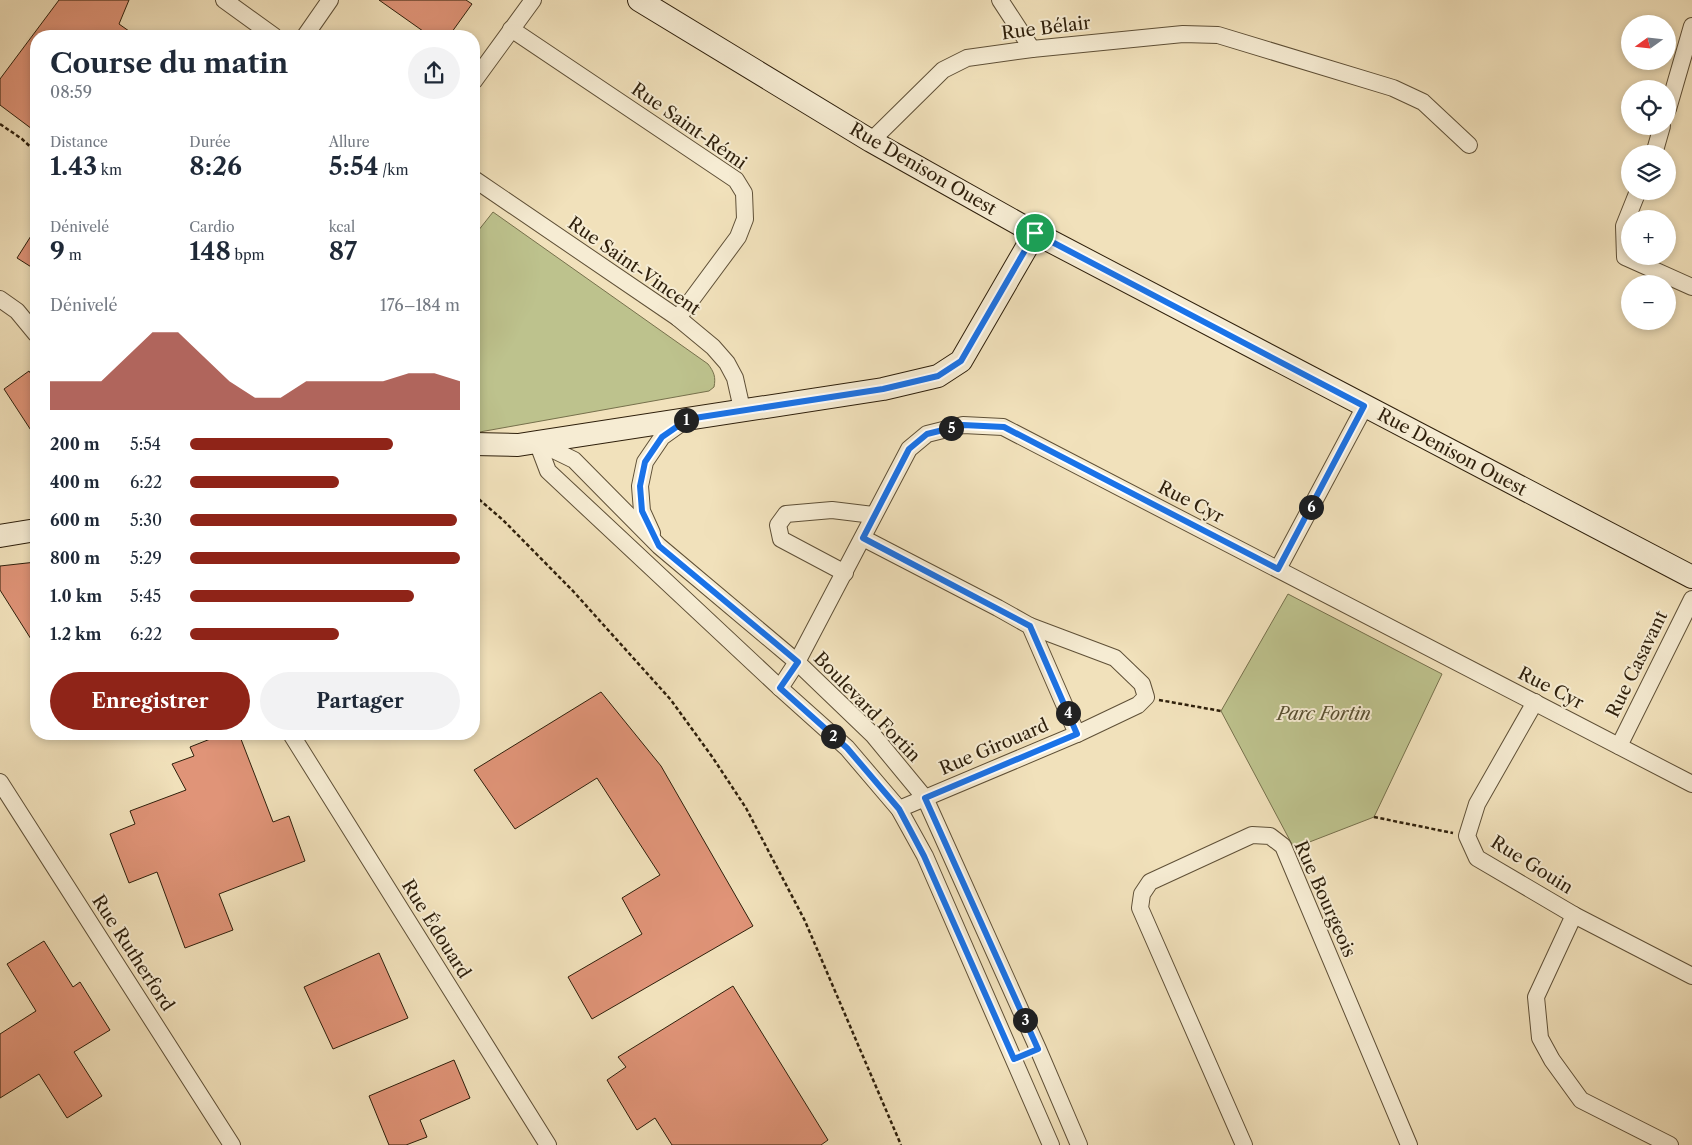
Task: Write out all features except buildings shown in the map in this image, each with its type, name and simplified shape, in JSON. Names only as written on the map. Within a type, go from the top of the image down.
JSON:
[{"type":"street","points":[[224,0],[266,30]]},
{"type":"street","points":[[309,30],[330,0]]},
{"type":"street","points":[[480,73],[533,0]]},
{"type":"street","name":"Rue Denison Ouest","points":[[640,0],[871,141],[1035,233],[1692,577]]},
{"type":"street","points":[[1000,0],[1032,49]]},
{"type":"street","points":[[1676,81],[1692,26]]},
{"type":"street","name":"Rue Saint-Rémi","points":[[511,29],[736,180],[744,193],[745,219],[738,237],[678,318]]},
{"type":"street","name":"Rue Bélair","points":[[871,141],[943,70],[966,58],[1032,49],[1183,34],[1218,35],[1393,88],[1424,102],[1469,145]]},
{"type":"street","name":"Rue Saint-Vincent","points":[[480,183],[678,318],[714,347],[727,362],[735,378],[742,409]]},
{"type":"street","points":[[1634,200],[1624,226],[1625,257],[1692,287]]},
{"type":"street","points":[[480,444],[527,443],[883,389],[938,376],[961,361],[1035,233]]},
{"type":"street","points":[[0,299],[17,311],[30,327]]},
{"type":"street","points":[[1278,569],[1364,406]]},
{"type":"street","name":"Boulevard Fortin","points":[[659,546],[642,511],[640,486],[645,462],[662,437],[688,419]]},
{"type":"street","name":"Rue Cyr","points":[[780,688],[798,662],[909,449],[927,434],[963,425],[1004,427],[1692,784]]},
{"type":"street","points":[[480,457],[527,443]]},
{"type":"street","points":[[527,443],[548,471],[780,688],[847,748],[899,809],[924,856],[1051,1145]]},
{"type":"street","name":"Boulevard Fortin","points":[[527,443],[574,460],[659,546],[798,662],[873,735],[925,798],[1080,1145]]},
{"type":"street","points":[[845,573],[781,540],[778,525],[786,514],[832,510],[873,515]]},
{"type":"street","points":[[0,536],[30,531]]},
{"type":"street","points":[[863,538],[1030,626],[1115,658],[1142,684],[1146,697]]},
{"type":"street","name":"Rue Casavant","points":[[1619,746],[1692,599]]},
{"type":"street","name":"Rue Girouard","points":[[1030,626],[1077,734]]},
{"type":"street","name":"Rue Girouard","points":[[899,809],[1077,734],[1138,705],[1146,697]]},
{"type":"street","name":"Rue Gouin","points":[[1535,702],[1477,804],[1467,836],[1477,858],[1574,915],[1692,976]]},
{"type":"street","name":"Rue Édouard","points":[[295,740],[548,1145]]},
{"type":"street","name":"Rue Rutherford","points":[[0,782],[232,1145]]},
{"type":"street","name":"Rue Bourgeois","points":[[1244,1145],[1140,908],[1142,894],[1150,882],[1252,835],[1270,836],[1283,846],[1409,1145]]},
{"type":"street","points":[[1574,915],[1536,997],[1540,1038],[1552,1060],[1581,1100],[1670,1145]]},
{"type":"street","points":[[1014,1059],[1038,1049]]},
{"type":"path","points":[[0,124],[30,146]]},
{"type":"path","points":[[480,500],[539,554],[671,700],[746,808],[805,920],[901,1145]]},
{"type":"path","points":[[1146,697],[1221,711]]},
{"type":"path","points":[[1374,817],[1467,836]]},
{"type":"green space","points":[[493,212],[708,364],[714,375],[714,387],[709,391],[480,432],[480,228]]},
{"type":"green space","name":"Parc Fortin","points":[[1288,594],[1442,674],[1374,817],[1294,848],[1221,711]]},
{"type":"route","points":[[1035,233],[1364,406],[1278,569],[1004,427],[963,425],[927,434],[909,449],[873,515],[863,538],[1030,626],[1077,734],[925,798],[1038,1049],[1014,1059],[924,856],[899,809],[847,748],[780,688],[798,662],[659,546],[642,511],[640,486],[645,462],[662,437],[688,419],[742,409],[883,389],[938,376],[961,361],[1035,233]]}]
